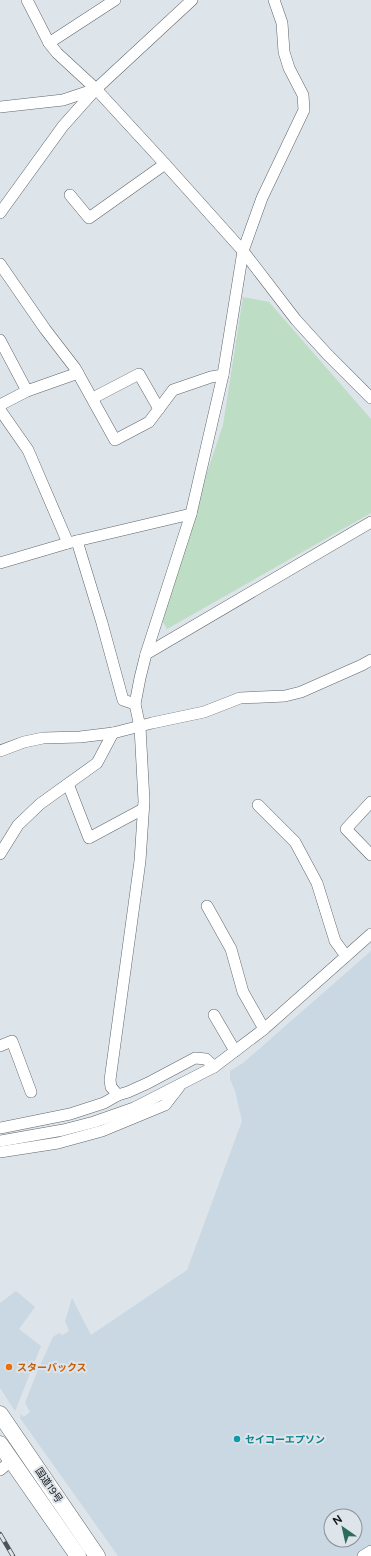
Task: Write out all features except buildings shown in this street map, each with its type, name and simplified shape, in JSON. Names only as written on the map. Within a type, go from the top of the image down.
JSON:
[{"type":"highway","name":"国道19号","points":[[0,1414],[97,1556]]},
{"type":"highway","name":"国道19号","points":[[0,1444],[6,1465],[78,1556]]},
{"type":"street","points":[[27,0],[49,43],[57,53],[96,89],[165,164],[243,251],[296,320],[327,354],[371,398]]},
{"type":"street","points":[[49,43],[115,0]]},
{"type":"street","points":[[0,213],[63,126],[96,89],[192,0]]},
{"type":"street","points":[[118,1095],[111,1087],[110,1080],[140,861],[144,801],[140,727],[135,704],[146,654],[191,514],[223,375],[243,251],[262,198],[304,110],[303,95],[289,68],[284,52],[282,23],[274,0]]},
{"type":"street","points":[[0,107],[63,100],[96,89]]},
{"type":"street","points":[[70,195],[89,218],[165,164]]},
{"type":"street","points":[[0,264],[78,374],[93,398],[115,440],[149,422],[173,390],[211,376],[223,375]]},
{"type":"street","points":[[0,340],[27,391]]},
{"type":"street","points":[[0,405],[27,391],[78,374]]},
{"type":"street","points":[[93,398],[139,374],[159,409]]},
{"type":"street","points":[[0,410],[28,450],[72,542],[102,623],[123,700],[135,704]]},
{"type":"street","points":[[0,563],[72,542],[191,514]]},
{"type":"street","points":[[146,654],[371,522]]},
{"type":"street","points":[[0,751],[24,742],[43,738],[80,737],[113,733],[204,712],[240,698],[285,696],[301,692],[371,660]]},
{"type":"street","points":[[0,854],[18,825],[40,804],[97,763],[113,733]]},
{"type":"street","points":[[68,784],[89,838],[143,809]]},
{"type":"street","points":[[371,802],[346,829],[371,855]]},
{"type":"street","points":[[258,805],[295,842],[317,883],[334,941],[346,956]]},
{"type":"street","points":[[207,906],[231,949],[243,992],[264,1029]]},
{"type":"street","points":[[0,1141],[63,1130],[94,1122],[134,1108],[214,1067],[264,1029],[371,934]]},
{"type":"street","points":[[214,1015],[235,1051]]},
{"type":"street","points":[[0,1046],[12,1041],[31,1092]]},
{"type":"street","points":[[0,1128],[70,1114],[104,1103],[118,1095],[148,1084],[195,1058],[206,1059],[214,1067]]},
{"type":"street","points":[[0,1152],[58,1143],[114,1127],[165,1105],[180,1085]]},
{"type":"street","points":[[363,1556],[371,1551]]},
{"type":"shaded area","name":"セイコーエプソン","points":[[371,951],[371,1556],[118,1556],[20,1418],[21,1414],[24,1417],[30,1412],[25,1403],[53,1337],[59,1333],[63,1335],[69,1331],[65,1321],[72,1298],[91,1335],[187,1270],[242,1121],[235,1091],[230,1079],[230,1071],[243,1063]]},
{"type":"shaded area","points":[[16,1291],[35,1307],[19,1329],[41,1346],[15,1411],[0,1388],[0,1303]]},
{"type":"green space","points":[[243,297],[269,302],[371,419],[371,513],[167,629],[159,615],[223,425]]},
{"type":"railway","points":[[0,1534],[13,1556]]},
{"type":"place","name":"スターバックス","points":[[9,1367]]},
{"type":"place","name":"セイコーエプソン","points":[[237,1439]]}]
